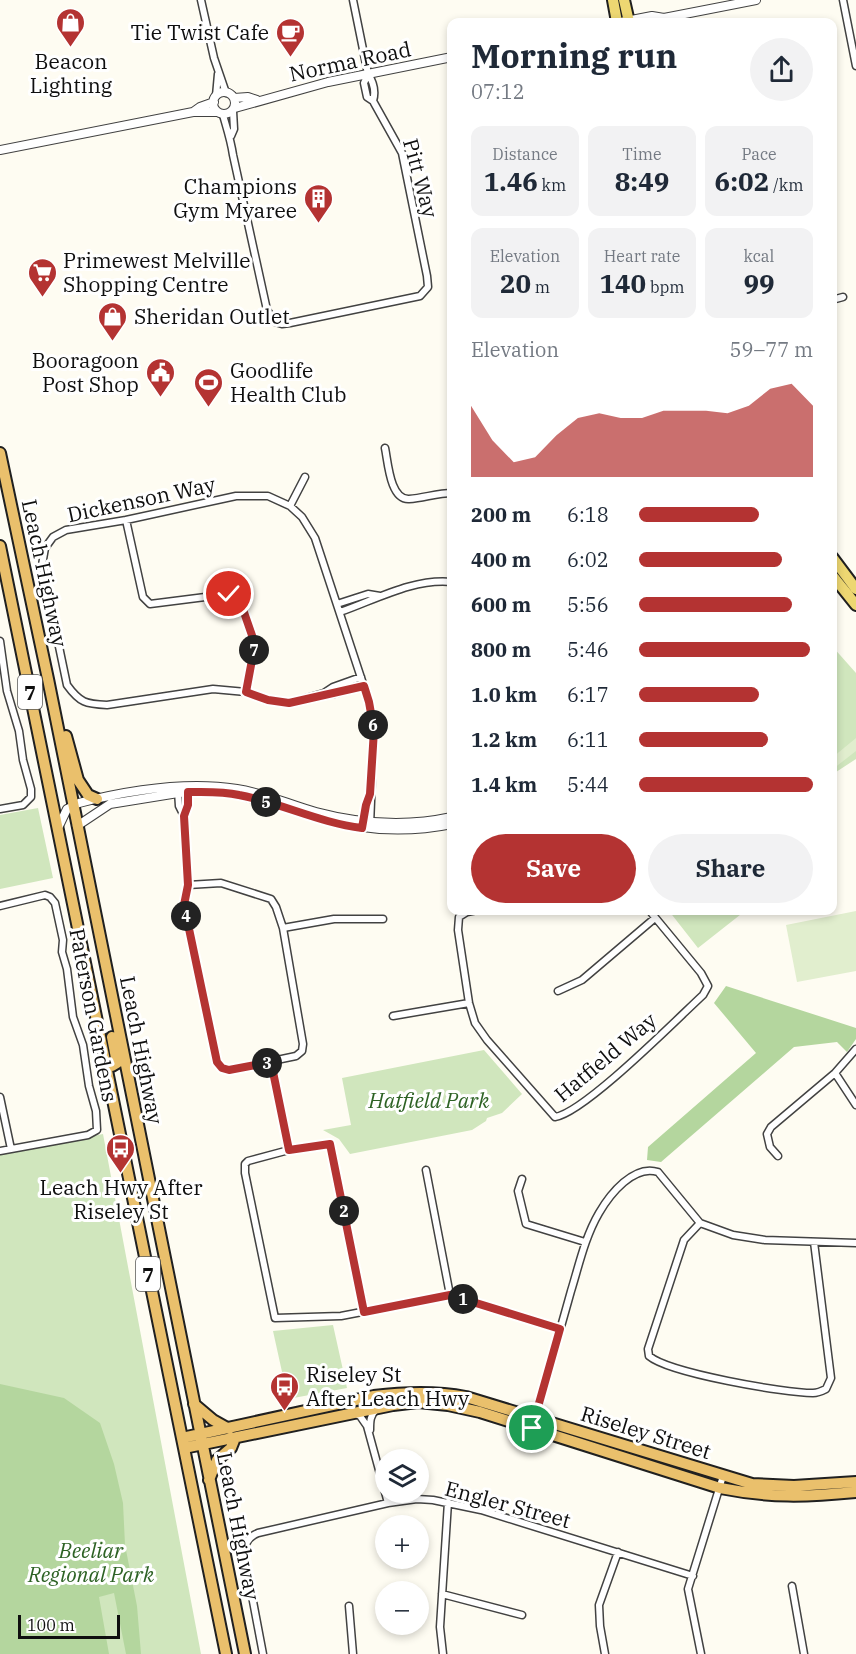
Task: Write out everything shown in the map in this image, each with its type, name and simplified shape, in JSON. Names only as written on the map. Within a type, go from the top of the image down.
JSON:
[{"type":"highway","name":"Leach Highway","points":[[0,453],[2,477],[48,679],[245,1654]]},
{"type":"highway","name":"Leach Highway","points":[[0,546],[226,1654]]},
{"type":"highway","points":[[48,679],[58,701],[78,780],[88,795],[97,799]]},
{"type":"highway","points":[[106,1062],[112,1066],[117,1063],[105,997],[108,983]]},
{"type":"highway","points":[[115,1110],[133,1106]]},
{"type":"highway","name":"Riseley Street","points":[[183,1443],[232,1433],[362,1398],[407,1392],[445,1393],[466,1397],[533,1423],[720,1488],[779,1497],[856,1492]]},
{"type":"highway","name":"Riseley Street","points":[[232,1433],[418,1402],[448,1405],[533,1423],[752,1484],[826,1486],[856,1482]]},
{"type":"highway","points":[[194,1404],[232,1433],[231,1448],[218,1460],[209,1480]]},
{"type":"main road","points":[[613,0],[622,18]]},
{"type":"main road","points":[[624,0],[624,18]]},
{"type":"main road","points":[[837,565],[856,588]]},
{"type":"main road","points":[[837,582],[856,607]]},
{"type":"main road","points":[[837,590],[856,607]]},
{"type":"street","points":[[201,0],[218,74],[226,93],[234,98],[234,129],[231,136]]},
{"type":"street","points":[[353,0],[368,74]]},
{"type":"street","points":[[670,18],[756,0]]},
{"type":"street","points":[[843,0],[856,66]]},
{"type":"street","name":"Norma Road","points":[[220,113],[257,100],[328,82],[447,58]]},
{"type":"street","points":[[218,74],[215,99],[231,136]]},
{"type":"street","name":"Pitt Way","points":[[231,136],[233,155],[267,310],[275,322],[290,323],[420,296],[428,287],[427,276],[402,153],[373,101],[367,97],[364,82],[368,74]]},
{"type":"street","points":[[193,112],[226,93]]},
{"type":"street","name":"Norma Road","points":[[234,98],[248,97],[257,100]]},
{"type":"street","points":[[3,152],[193,112],[220,113]]},
{"type":"street","points":[[837,299],[843,297]]},
{"type":"street","points":[[385,448],[394,491],[400,496],[407,499],[447,493]]},
{"type":"street","points":[[290,506],[305,477]]},
{"type":"street","name":"Dickenson Way","points":[[361,676],[324,693],[289,703],[268,700],[246,692],[213,689],[107,705],[90,704],[77,699],[67,685],[42,564],[45,548],[53,537],[66,530],[126,520],[236,496],[268,496],[290,506],[302,517],[315,538],[338,604],[340,612],[361,676],[369,702],[374,730],[370,794],[366,805],[367,825]]},
{"type":"street","points":[[126,520],[143,597],[150,604],[229,594],[239,598],[255,644],[246,692]]},
{"type":"street","points":[[443,581],[447,579]]},
{"type":"street","points":[[340,612],[409,587],[447,581]]},
{"type":"street","points":[[338,604],[368,594],[380,596]]},
{"type":"street","points":[[0,641],[7,691],[19,731],[32,797],[23,805],[0,809]]},
{"type":"street","name":"Dickenson Way","points":[[324,693],[334,694],[364,686]]},
{"type":"street","points":[[58,828],[67,808],[72,805],[97,799],[178,789],[240,789],[381,830],[447,825]]},
{"type":"street","points":[[178,789],[179,806],[184,816],[188,885],[184,905],[217,1062],[222,1068],[229,1070],[296,1056],[302,1051],[303,1044],[283,928],[276,907],[271,900],[221,883],[188,885]]},
{"type":"street","points":[[77,826],[110,804],[178,789]]},
{"type":"street","points":[[184,816],[188,805],[188,789]]},
{"type":"street","points":[[367,825],[428,823],[447,818]]},
{"type":"street","name":"Paterson Gardens","points":[[0,906],[45,895],[55,903],[63,940],[62,952],[67,969],[73,1017],[83,1045],[89,1086],[96,1111],[97,1130],[93,1133],[0,1151]]},
{"type":"street","name":"Hatfield Way","points":[[462,915],[459,917],[458,930],[469,1003],[475,1023],[487,1040],[555,1117],[563,1116],[601,1088],[703,995],[708,986],[701,973],[653,915]]},
{"type":"street","points":[[558,991],[582,980],[655,918]]},
{"type":"street","points":[[283,928],[334,919],[383,919]]},
{"type":"street","points":[[393,1016],[469,1003]]},
{"type":"street","points":[[778,1156],[770,1147],[767,1134],[771,1127],[835,1073],[856,1049]]},
{"type":"street","points":[[271,1062],[289,1150]]},
{"type":"street","points":[[835,1073],[856,1105]]},
{"type":"street","points":[[0,1096],[11,1149]]},
{"type":"street","points":[[364,1312],[330,1144],[251,1158],[245,1164],[245,1173],[274,1318],[316,1318],[364,1312],[450,1295],[560,1329]]},
{"type":"street","points":[[533,1423],[585,1242],[598,1213],[615,1192],[638,1171],[650,1169],[658,1172],[700,1223],[733,1235],[765,1240],[856,1244]]},
{"type":"street","points":[[426,1170],[450,1295]]},
{"type":"street","points":[[522,1179],[518,1191],[526,1224],[585,1242]]},
{"type":"street","points":[[700,1223],[684,1240],[648,1349],[649,1356],[668,1366],[751,1385],[815,1393],[826,1389],[831,1378],[814,1242]]},
{"type":"street","points":[[375,1452],[370,1420],[373,1413],[380,1407]]},
{"type":"street","points":[[353,1413],[360,1416],[371,1436]]},
{"type":"street","points":[[701,1654],[688,1589],[723,1476]]},
{"type":"street","name":"Engler Street","points":[[429,1500],[481,1510],[693,1576]]},
{"type":"street","points":[[443,1654],[440,1628],[448,1502]]},
{"type":"street","name":"Engler Street","points":[[264,1654],[245,1559],[245,1545],[250,1538],[258,1533],[388,1503]]},
{"type":"street","points":[[605,1654],[599,1605],[618,1552]]},
{"type":"street","points":[[792,1586],[804,1654]]},
{"type":"street","points":[[442,1594],[522,1615]]},
{"type":"street","points":[[349,1606],[353,1654]]},
{"type":"green space","points":[[837,652],[856,673],[856,759],[837,771]]},
{"type":"green space","points":[[856,738],[856,751],[837,766],[837,754]]},
{"type":"green space","points":[[38,808],[53,878],[0,889],[0,815]]},
{"type":"green space","points":[[856,911],[856,971],[797,982],[786,925]]},
{"type":"green space","points":[[672,915],[740,915],[698,948]]},
{"type":"green space","points":[[726,986],[856,1028],[856,1039],[847,1052],[837,1042],[794,1047],[661,1162],[647,1160],[648,1147],[756,1053],[714,1003]]},
{"type":"green space","name":"Hatfield Park","points":[[484,1050],[522,1094],[502,1113],[487,1118],[472,1130],[350,1154],[339,1139],[323,1130],[351,1125],[342,1078]]},
{"type":"green space","name":"Beeliar Regional Park","points":[[103,1134],[201,1654],[0,1654],[0,1155]]},
{"type":"green space","points":[[333,1325],[347,1388],[288,1399],[273,1331]]},
{"type":"green space","points":[[0,1384],[64,1398],[100,1423],[114,1464],[123,1503],[125,1545],[137,1606],[141,1654],[126,1654],[114,1593],[99,1597],[109,1654],[0,1654]]},
{"type":"place","name":"Beacon Lighting","points":[[71,48]]},
{"type":"place","name":"Tie Twist Cafe","points":[[290,58]]},
{"type":"place","name":"Champions Gym Myaree","points":[[318,224]]},
{"type":"place","name":"Primewest Melville Shopping Centre","points":[[42,298]]},
{"type":"place","name":"Sheridan Outlet","points":[[113,342]]},
{"type":"place","name":"Booragoon Post Shop","points":[[160,398]]},
{"type":"place","name":"Goodlife Health Club","points":[[209,408]]},
{"type":"place","name":"Leach Hwy After Riseley St","points":[[121,1174]]},
{"type":"place","name":"Riseley St After Leach Hwy","points":[[285,1412]]},
{"type":"route","points":[[229,594],[239,598],[255,644],[246,692],[268,700],[289,703],[324,693],[334,694],[364,686],[374,730],[370,794],[362,828],[316,818],[239,795],[212,791],[188,792],[188,805],[184,816],[188,885],[184,905],[217,1062],[222,1068],[229,1070],[271,1062],[289,1150],[330,1144],[364,1312],[450,1295],[560,1329],[532,1428]]}]
